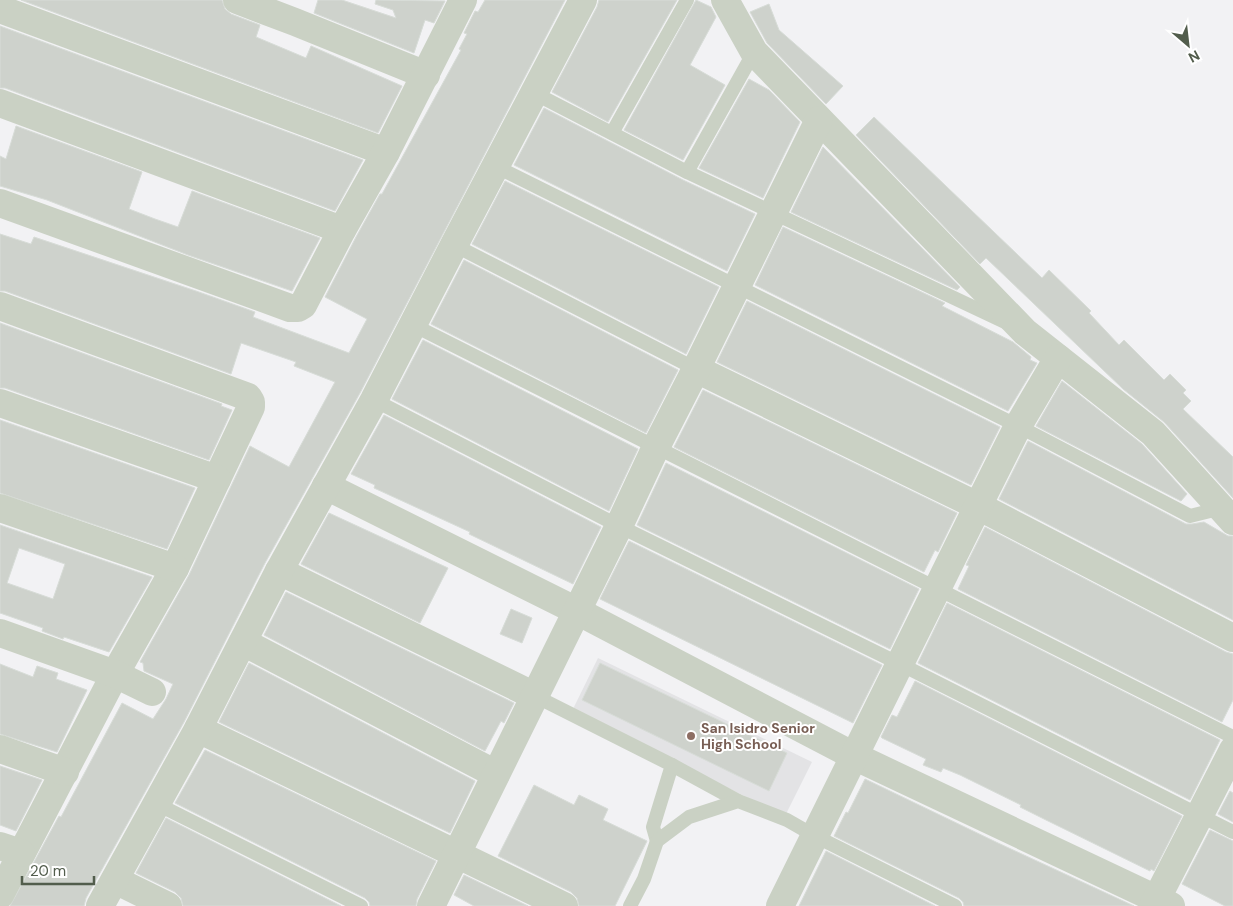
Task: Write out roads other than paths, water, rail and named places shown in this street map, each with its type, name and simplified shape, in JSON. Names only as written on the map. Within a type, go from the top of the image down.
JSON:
[{"type":"street","points":[[237,0],[299,11],[426,75]]},
{"type":"street","points":[[0,203],[290,308],[298,308],[303,305],[386,152],[463,0]]},
{"type":"street","points":[[100,906],[198,729],[279,571],[374,400],[583,0]]},
{"type":"street","points":[[725,0],[754,52],[1025,332],[1153,433],[1227,514]]},
{"type":"street","points":[[0,8],[386,152]]},
{"type":"street","points":[[0,103],[342,230]]},
{"type":"street","points":[[432,906],[655,449],[819,120]]},
{"type":"street","points":[[0,306],[248,397],[251,402],[251,407],[175,568],[64,772],[11,850],[0,894]]},
{"type":"street","points":[[780,906],[1018,426],[1058,358]]},
{"type":"street","points":[[696,369],[978,506],[1233,638]]},
{"type":"street","points":[[0,403],[218,479]]},
{"type":"street","points":[[326,486],[577,610],[854,756],[1160,904],[1199,815],[1233,750]]},
{"type":"street","points":[[0,508],[175,568]]},
{"type":"street","points":[[279,571],[535,696]]},
{"type":"street","points":[[0,633],[116,674],[152,692]]},
{"type":"street","points":[[243,642],[496,774]]},
{"type":"street","points":[[198,729],[564,906]]},
{"type":"street","points":[[0,749],[64,772]]},
{"type":"street","points":[[115,880],[168,906]]},
{"type":"lane","points":[[612,133],[687,0]]},
{"type":"lane","points":[[687,172],[754,52]]},
{"type":"lane","points":[[534,93],[687,172],[1025,332]]},
{"type":"lane","points":[[495,166],[1018,426],[1190,516],[1227,514]]},
{"type":"lane","points":[[454,245],[696,369]]},
{"type":"lane","points":[[413,325],[655,449],[1233,737]]},
{"type":"lane","points":[[374,400],[619,526],[900,664],[1233,832]]},
{"type":"lane","points":[[535,696],[672,765],[738,801],[786,820],[954,906]]},
{"type":"lane","points":[[630,906],[644,880],[657,841],[653,827],[672,765]]},
{"type":"lane","points":[[657,841],[689,817],[738,801]]},
{"type":"lane","points":[[157,804],[361,906]]},
{"type":"place","name":"San Isidro Senior High School","points":[[691,736]]}]
